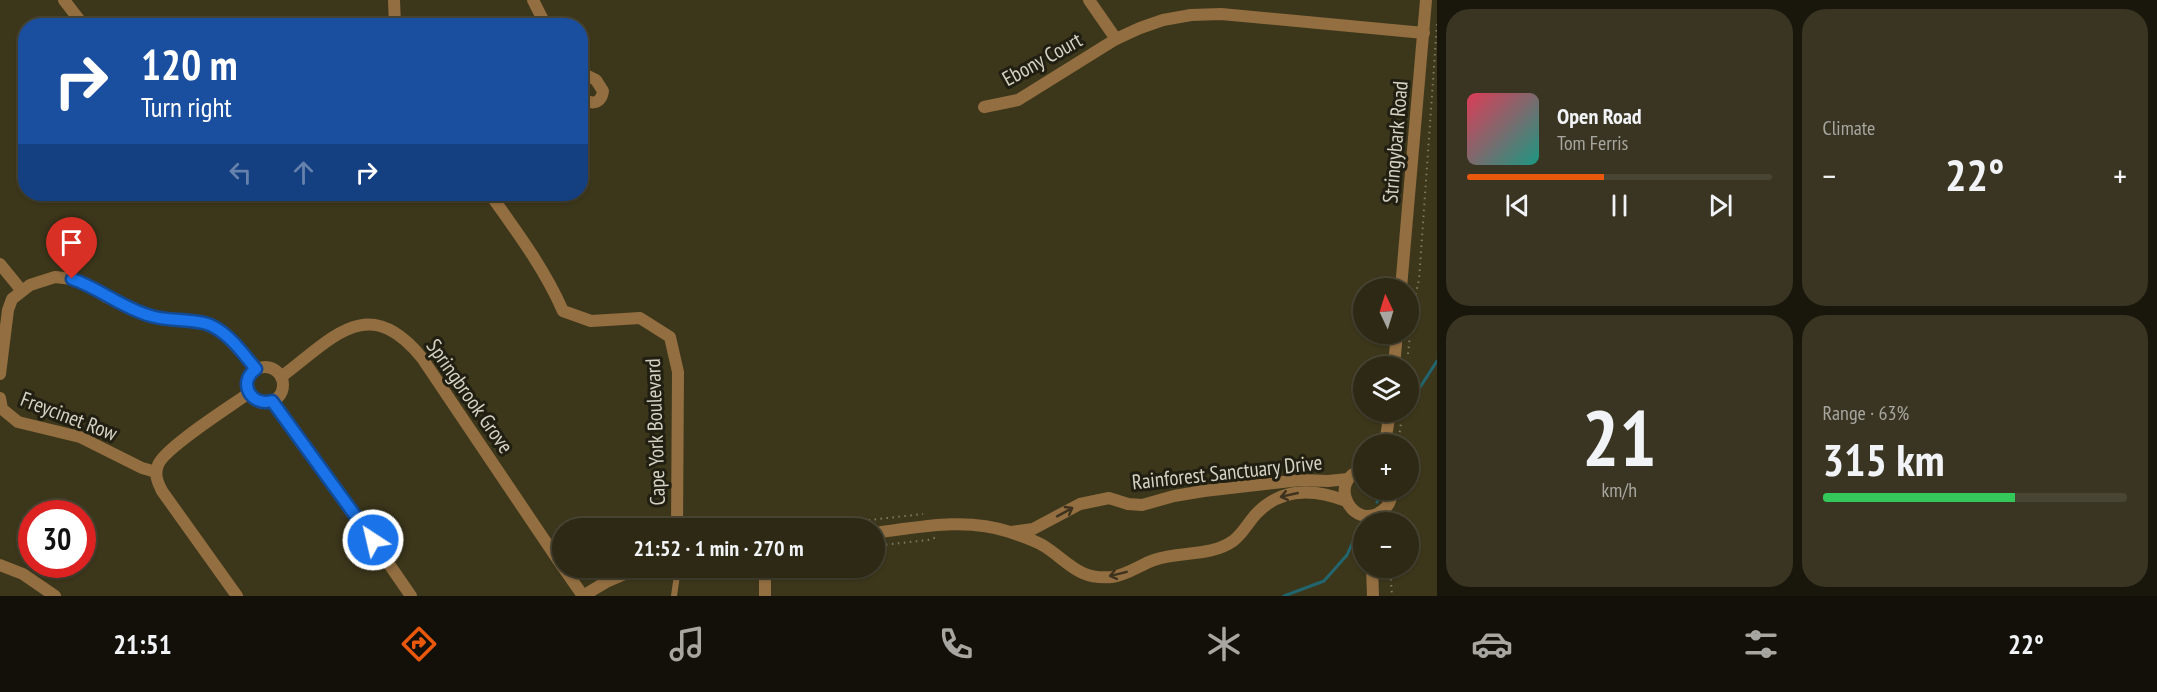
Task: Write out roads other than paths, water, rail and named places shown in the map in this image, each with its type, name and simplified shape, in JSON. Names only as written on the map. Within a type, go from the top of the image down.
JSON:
[{"type":"street","points":[[64,0],[78,18]]},
{"type":"street","points":[[394,0],[395,18]]},
{"type":"street","points":[[534,0],[542,18]]},
{"type":"street","points":[[1089,0],[1116,39]]},
{"type":"street","name":"Stringybark Road","points":[[1402,278],[1426,0]]},
{"type":"street","name":"Ebony Court","points":[[984,107],[1018,100],[1116,39],[1163,20],[1191,15],[1221,14],[1424,33]]},
{"type":"street","points":[[588,76],[596,80],[603,91],[599,101],[595,103],[588,101]]},
{"type":"street","name":"Cape York Boulevard","points":[[495,201],[537,258],[552,284],[563,311],[591,321],[640,318],[670,337],[678,372],[678,518]]},
{"type":"street","points":[[0,264],[22,291]]},
{"type":"street","points":[[0,374],[8,310],[12,299],[43,280],[55,277],[87,284],[127,307],[151,316],[212,325],[223,333],[256,369]]},
{"type":"street","name":"Springbrook Grove","points":[[281,377],[350,327],[374,324],[396,333],[411,344],[422,358],[552,550]]},
{"type":"street","points":[[270,368],[281,377],[282,389],[272,401],[259,402],[249,393],[248,380],[256,369],[270,368]]},
{"type":"street","points":[[237,596],[162,491],[156,472],[165,454],[249,393]]},
{"type":"street","points":[[272,401],[411,596]]},
{"type":"street","name":"Freycinet Row","points":[[1,404],[18,422],[80,437],[142,468],[156,472]]},
{"type":"street","points":[[1353,473],[1348,479],[1344,494],[1346,501],[1356,512]]},
{"type":"street","name":"Rainforest Sanctuary Drive","points":[[1011,532],[1033,529],[1080,504],[1109,498],[1128,504],[1142,505],[1204,491],[1300,480],[1328,482],[1348,479]]},
{"type":"street","name":"Rainforest Sanctuary Drive","points":[[885,532],[962,523],[982,525],[1011,532],[1042,545],[1084,574],[1114,577],[1154,560],[1212,550],[1233,541],[1259,511],[1273,500],[1288,494],[1319,493],[1346,501]]},
{"type":"street","points":[[1380,512],[1390,500]]},
{"type":"street","points":[[0,565],[23,574],[55,596]]},
{"type":"street","name":"Springbrook Grove","points":[[571,578],[583,596]]},
{"type":"street","points":[[583,596],[615,578]]},
{"type":"street","points":[[765,578],[765,596]]},
{"type":"street","points":[[1372,578],[1373,596]]},
{"type":"lane","points":[[674,596],[677,578]]},
{"type":"waterway","points":[[1419,389],[1437,361]]},
{"type":"waterway","points":[[1284,596],[1324,581],[1347,555],[1353,542]]}]
